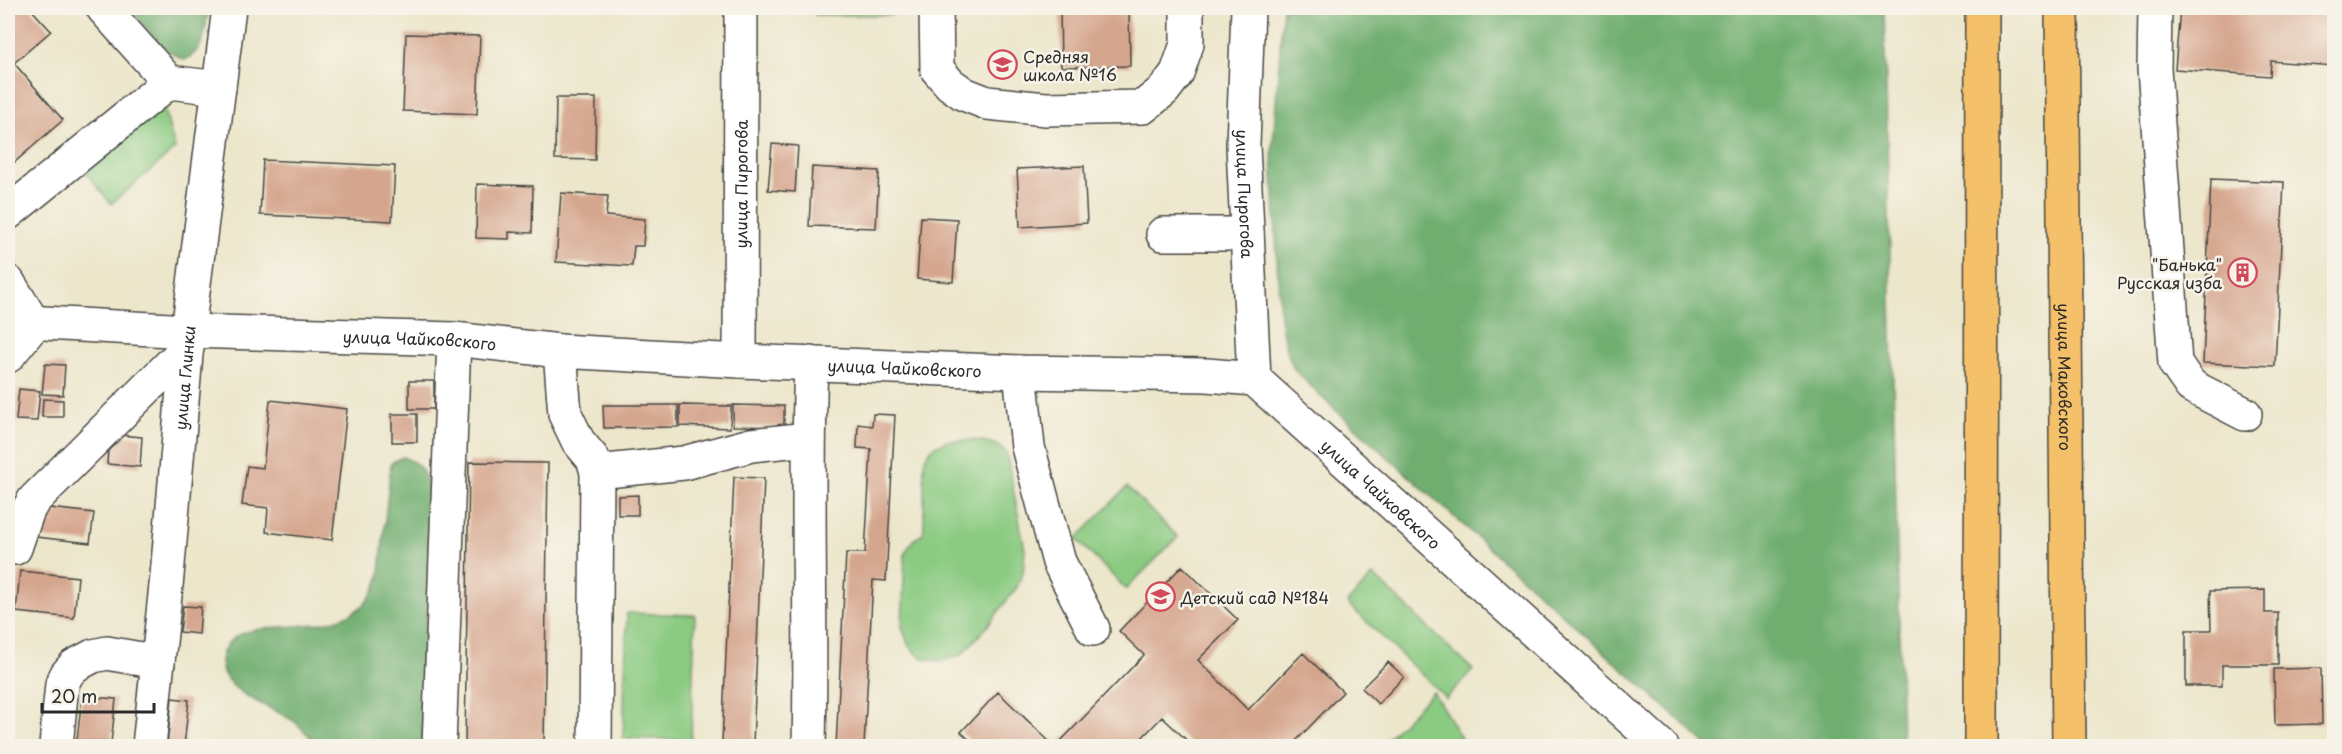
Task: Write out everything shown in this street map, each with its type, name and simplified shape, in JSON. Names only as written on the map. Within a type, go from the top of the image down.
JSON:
[{"type":"highway","points":[[1980,747],[1982,8]]},
{"type":"highway","name":"улица Маковского","points":[[2062,8],[2069,747]]},
{"type":"street","points":[[103,8],[169,81],[219,88]]},
{"type":"street","name":"улица Глинки","points":[[149,747],[188,339],[229,8]]},
{"type":"street","name":"улица Пирогова","points":[[740,361],[741,8]]},
{"type":"street","points":[[936,8],[937,69],[950,84],[964,94],[987,103],[1046,109],[1143,107],[1164,90],[1177,73],[1187,44],[1187,8]]},
{"type":"street","name":"улица Пирогова","points":[[1248,8],[1243,145],[1254,379]]},
{"type":"street","points":[[2155,8],[2154,68],[2175,363],[2191,386],[2245,414]]},
{"type":"street","points":[[8,213],[169,81]]},
{"type":"street","points":[[1163,234],[1247,234]]},
{"type":"street","points":[[8,282],[21,323],[8,356]]},
{"type":"street","name":"улица Чайковского","points":[[21,323],[188,339],[454,339],[560,351],[740,361],[1020,372],[1207,375],[1254,379],[1661,747]]},
{"type":"street","points":[[15,548],[28,510],[34,500],[188,339]]},
{"type":"street","points":[[440,747],[454,339]]},
{"type":"street","points":[[560,351],[565,414],[578,441],[594,459],[597,472],[595,747]]},
{"type":"street","points":[[809,747],[808,439],[811,363]]},
{"type":"street","points":[[1020,372],[1028,447],[1059,562],[1093,629]]},
{"type":"street","points":[[597,472],[684,463],[751,445],[808,439]]},
{"type":"street","points":[[56,747],[62,684],[74,666],[107,652],[158,662]]},
{"type":"green space","points":[[130,8],[208,8],[201,45],[192,56],[185,60],[176,56],[154,37]]},
{"type":"green space","points":[[815,8],[893,8],[893,15],[815,15]]},
{"type":"green space","points":[[1283,8],[1884,8],[1902,746],[1708,746],[1318,394],[1294,369],[1286,350],[1280,319],[1272,156]]},
{"type":"green space","points":[[163,104],[175,149],[111,204],[84,170]]},
{"type":"green space","points":[[946,441],[985,441],[1006,452],[1025,550],[1023,573],[1017,587],[986,628],[961,655],[942,661],[922,658],[916,653],[909,646],[902,627],[905,553],[913,540],[923,534],[924,527],[924,464],[931,449]]},
{"type":"green space","points":[[402,457],[414,462],[422,470],[430,492],[423,746],[351,748],[323,745],[314,740],[295,722],[232,685],[224,674],[221,662],[225,648],[235,637],[250,631],[333,621],[352,614],[367,601],[380,574],[391,463]]},
{"type":"green space","points":[[1127,487],[1178,537],[1126,589],[1076,539]]},
{"type":"green space","points":[[1373,575],[1473,670],[1446,698],[1347,603]]},
{"type":"green space","points":[[627,613],[695,615],[691,740],[623,738]]},
{"type":"green space","points":[[1433,692],[1466,746],[1380,746]]},
{"type":"building","points":[[8,8],[30,8],[51,31],[14,63],[63,120],[8,168]]},
{"type":"building","points":[[415,8],[415,11],[381,9]]},
{"type":"building","points":[[953,8],[1054,8],[1054,9],[953,12]]},
{"type":"building","points":[[1060,8],[1129,8],[1130,66],[1061,67]]},
{"type":"building","points":[[2180,8],[2334,8],[2334,66],[2271,61],[2270,76],[2175,69]]},
{"type":"building","points":[[406,34],[480,36],[477,114],[403,111]]},
{"type":"building","points":[[556,98],[596,98],[595,160],[555,159]]},
{"type":"building","points":[[772,144],[798,146],[795,192],[768,190]]},
{"type":"building","points":[[263,160],[395,166],[392,221],[260,215]]},
{"type":"building","points":[[1084,166],[1087,223],[1020,227],[1017,169]]},
{"type":"building","points":[[812,167],[879,171],[876,228],[809,226]]},
{"type":"building","name":"\"Банька\" Русская изба","points":[[2211,179],[2284,182],[2275,366],[2203,363]]},
{"type":"building","points":[[477,184],[533,186],[532,233],[509,232],[509,239],[476,238]]},
{"type":"building","points":[[561,193],[608,196],[606,216],[645,219],[643,246],[634,246],[632,266],[556,262]]},
{"type":"building","points":[[921,217],[957,219],[953,282],[917,279]]},
{"type":"building","points":[[45,364],[65,365],[63,395],[42,394]]},
{"type":"building","points":[[409,381],[434,381],[434,409],[409,409]]},
{"type":"building","points":[[19,389],[40,391],[37,421],[16,420]]},
{"type":"building","points":[[43,399],[63,400],[63,417],[42,417]]},
{"type":"building","points":[[270,400],[347,409],[332,540],[266,532],[268,508],[242,505],[247,466],[263,468]]},
{"type":"building","points":[[603,405],[678,405],[678,427],[604,428]]},
{"type":"building","points":[[680,405],[731,406],[730,428],[680,426]]},
{"type":"building","points":[[733,405],[784,406],[784,427],[733,426]]},
{"type":"building","points":[[392,414],[417,414],[417,442],[392,442]]},
{"type":"building","points":[[873,414],[895,415],[886,581],[873,580],[864,746],[836,746],[846,553],[865,553],[871,449],[857,448],[858,424],[872,426]]},
{"type":"building","points":[[109,434],[142,437],[140,467],[107,464]]},
{"type":"building","points":[[469,462],[548,463],[544,746],[465,746]]},
{"type":"building","points":[[734,477],[764,478],[753,744],[722,742]]},
{"type":"building","points":[[638,495],[638,515],[618,515],[618,496]]},
{"type":"building","points":[[40,507],[94,513],[90,543],[36,537]]},
{"type":"building","points":[[1182,566],[1238,620],[1198,660],[1248,710],[1303,653],[1343,692],[1291,746],[1193,746],[1162,717],[1134,746],[1056,746],[1144,655],[1119,631]]},
{"type":"building","points":[[20,571],[78,577],[74,618],[16,612]]},
{"type":"building","points":[[2265,590],[2265,613],[2278,613],[2278,665],[2222,665],[2222,686],[2186,686],[2186,630],[2211,630],[2210,591]]},
{"type":"building","points":[[183,606],[201,607],[199,634],[180,632]]},
{"type":"building","points":[[1388,662],[1404,677],[1378,704],[1362,688]]},
{"type":"building","points":[[2321,668],[2322,724],[2275,725],[2274,669]]},
{"type":"building","points":[[998,692],[1054,746],[976,746],[961,732]]},
{"type":"building","points":[[82,696],[116,699],[111,743],[77,740]]},
{"type":"building","points":[[172,698],[189,700],[184,746],[167,746]]},
{"type":"place","name":"Средняя школа №16","points":[[1002,65]]},
{"type":"place","name":"\"Банька\" Русская изба","points":[[2243,273]]},
{"type":"place","name":"Детский сад №184","points":[[1160,597]]}]
